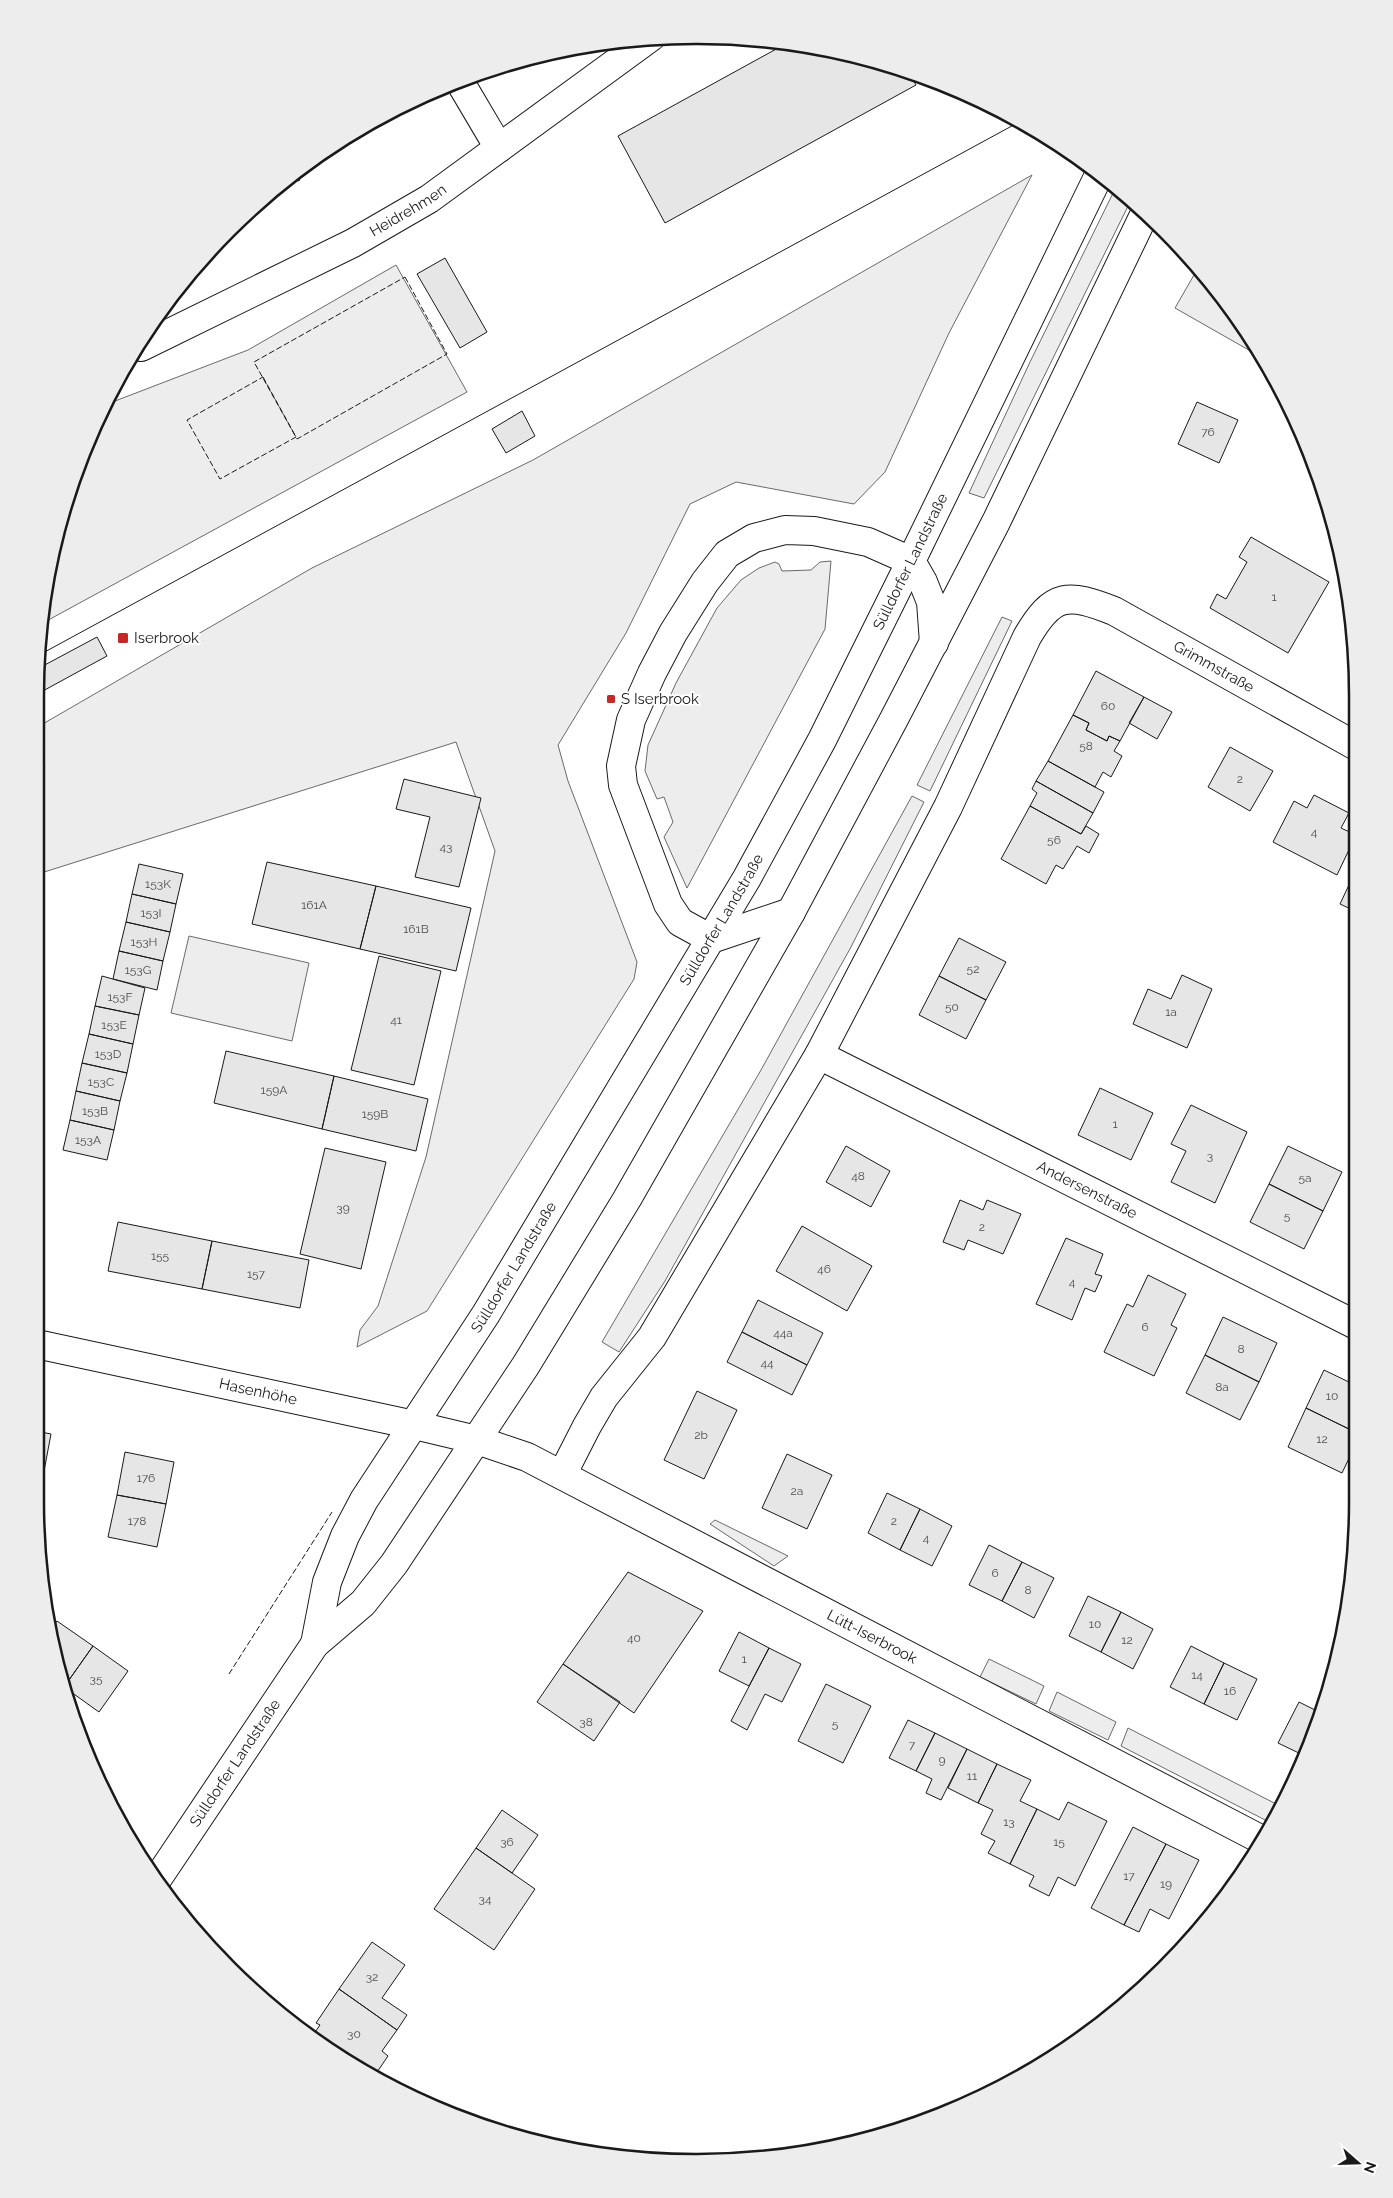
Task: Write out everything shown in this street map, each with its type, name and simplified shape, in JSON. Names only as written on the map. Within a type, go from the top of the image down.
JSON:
[{"type":"street","name":"Heidrehmen","points":[[148,344],[353,243],[428,199],[638,46]]},
{"type":"street","points":[[463,87],[499,148]]},
{"type":"street","name":"Sülldorfer Landstraße","points":[[315,1644],[327,1582],[345,1536],[364,1500],[486,1314],[747,878],[822,740],[912,561],[1096,181]]},
{"type":"street","name":"Sülldorfer Landstraße","points":[[161,1874],[315,1644],[363,1602],[394,1564],[477,1440],[627,1199],[791,912],[934,643],[996,522],[1142,220]]},
{"type":"street","points":[[791,912],[711,939],[680,922],[668,904],[623,785],[622,766],[631,720],[665,649],[705,582],[727,554],[754,538],[785,530],[814,531],[868,542],[912,561],[924,582],[931,602],[934,643]]},
{"type":"street","name":"Grimmstraße","points":[[819,1055],[948,807],[1027,638],[1038,619],[1051,605],[1066,599],[1087,600],[1114,611],[1349,742]]},
{"type":"street","points":[[562,1475],[587,1426],[604,1398],[652,1337],[819,1055]]},
{"type":"street","name":"Andersenstraße","points":[[819,1055],[1349,1321]]},
{"type":"street","name":"Hasenhöhe","points":[[44,1347],[477,1440]]},
{"type":"street","name":"Lütt-Iserbrook","points":[[477,1440],[527,1457],[1256,1837]]},
{"type":"shaded area","points":[[1032,175],[949,333],[885,472],[854,504],[736,482],[690,504],[626,633],[558,745],[568,781],[637,962],[634,979],[427,1311],[357,1347],[360,1330],[378,1306],[426,1157],[495,851],[456,742],[44,872],[44,723],[312,568],[533,460]]},
{"type":"shaded area","points":[[1112,194],[1128,207],[984,498],[969,493],[1030,362]]},
{"type":"shaded area","points":[[396,265],[467,392],[48,620],[56,569],[78,487],[93,447],[115,401],[248,350]]},
{"type":"shaded area","points":[[1194,275],[1214,299],[1250,350],[1175,308]]},
{"type":"shaded area","points":[[831,561],[825,629],[687,888],[664,837],[673,822],[664,797],[657,799],[645,771],[648,745],[676,683],[717,608],[741,580],[759,568],[775,562],[779,564],[782,571],[811,570],[820,562]]},
{"type":"shaded area","points":[[1002,617],[1012,621],[930,791],[917,785]]},
{"type":"shaded area","points":[[912,796],[924,802],[851,947],[665,1281],[619,1352],[602,1342],[761,1070]]},
{"type":"shaded area","points":[[189,936],[309,963],[292,1041],[171,1013]]},
{"type":"shaded area","points":[[715,1520],[788,1556],[774,1566],[710,1524]]},
{"type":"shaded area","points":[[989,1659],[1044,1686],[1036,1704],[980,1677]]},
{"type":"shaded area","points":[[1057,1692],[1116,1722],[1108,1740],[1049,1711]]},
{"type":"shaded area","points":[[1128,1728],[1275,1803],[1266,1820],[1121,1746]]},
{"type":"building","points":[[777,49],[824,56],[865,66],[906,78],[913,81],[916,85],[665,223],[618,136]]},
{"type":"building","points":[[445,258],[487,332],[460,348],[417,274]]},
{"type":"building","points":[[1197,402],[1238,420],[1219,463],[1178,444]]},
{"type":"building","points":[[522,411],[535,436],[506,453],[492,429]]},
{"type":"building","points":[[1251,537],[1329,582],[1288,653],[1210,608],[1217,594],[1226,599],[1247,562],[1239,557]]},
{"type":"building","points":[[97,637],[107,656],[44,690],[45,665]]},
{"type":"building","points":[[1096,671],[1144,697],[1120,741],[1109,736],[1107,741],[1086,730],[1089,723],[1073,715]]},
{"type":"building","points":[[1144,697],[1172,712],[1157,739],[1129,723]]},
{"type":"building","points":[[1073,715],[1089,723],[1086,730],[1107,741],[1109,736],[1120,741],[1114,751],[1122,756],[1111,777],[1103,772],[1095,787],[1048,761]]},
{"type":"building","points":[[1230,747],[1273,771],[1250,811],[1208,787]]},
{"type":"building","points":[[1048,761],[1104,792],[1093,813],[1036,781]]},
{"type":"building","points":[[404,779],[481,798],[459,887],[415,877],[430,817],[396,809]]},
{"type":"building","points":[[1036,781],[1093,813],[1081,834],[1030,806],[1037,793],[1032,789]]},
{"type":"building","points":[[1314,795],[1349,813],[1341,828],[1349,832],[1349,850],[1337,875],[1273,842],[1294,801],[1307,808]]},
{"type":"building","points":[[1030,806],[1081,834],[1086,826],[1099,834],[1089,853],[1077,846],[1063,869],[1056,865],[1046,884],[1001,859]]},
{"type":"building","points":[[267,862],[376,886],[360,949],[252,924]]},
{"type":"building","points":[[139,864],[183,874],[176,904],[132,894]]},
{"type":"building","points":[[1349,885],[1349,908],[1340,904]]},
{"type":"building","points":[[376,886],[471,908],[456,971],[360,949]]},
{"type":"building","points":[[132,894],[176,904],[170,932],[126,922]]},
{"type":"building","points":[[126,922],[170,932],[163,961],[119,951]]},
{"type":"building","points":[[959,938],[1006,962],[986,1000],[939,976]]},
{"type":"building","points":[[119,951],[163,961],[157,990],[113,979]]},
{"type":"building","points":[[379,956],[441,971],[414,1085],[351,1070]]},
{"type":"building","points":[[1182,975],[1212,989],[1187,1048],[1133,1024],[1148,989],[1171,999]]},
{"type":"building","points":[[102,976],[145,988],[139,1015],[95,1006]]},
{"type":"building","points":[[939,976],[986,1000],[966,1039],[919,1015]]},
{"type":"building","points":[[95,1006],[139,1015],[133,1044],[89,1034]]},
{"type":"building","points":[[89,1034],[133,1044],[127,1073],[82,1063]]},
{"type":"building","points":[[226,1051],[334,1076],[322,1129],[214,1103]]},
{"type":"building","points":[[82,1063],[127,1073],[120,1101],[76,1091]]},
{"type":"building","points":[[334,1076],[428,1099],[416,1151],[322,1129]]},
{"type":"building","points":[[1100,1088],[1153,1113],[1131,1160],[1078,1135]]},
{"type":"building","points":[[76,1091],[120,1101],[114,1130],[70,1120]]},
{"type":"building","points":[[1191,1105],[1247,1132],[1215,1203],[1171,1182],[1186,1151],[1171,1144]]},
{"type":"building","points":[[70,1120],[114,1130],[107,1160],[63,1150]]},
{"type":"building","points":[[846,1146],[890,1171],[871,1207],[826,1182]]},
{"type":"building","points":[[1288,1146],[1342,1172],[1323,1211],[1269,1184]]},
{"type":"building","points":[[325,1148],[386,1162],[361,1269],[300,1254]]},
{"type":"building","points":[[1269,1184],[1323,1211],[1304,1249],[1250,1222]]},
{"type":"building","points":[[960,1200],[983,1210],[987,1200],[1021,1214],[1003,1254],[968,1240],[964,1250],[943,1242]]},
{"type":"building","points":[[118,1222],[212,1241],[202,1289],[108,1271]]},
{"type":"building","points":[[802,1226],[872,1266],[847,1311],[776,1271]]},
{"type":"building","points":[[1066,1238],[1103,1254],[1095,1274],[1102,1276],[1095,1292],[1085,1288],[1072,1320],[1036,1304]]},
{"type":"building","points":[[212,1241],[309,1260],[300,1308],[202,1289]]},
{"type":"building","points":[[1148,1275],[1186,1294],[1171,1325],[1177,1328],[1154,1376],[1104,1352],[1127,1304],[1133,1307]]},
{"type":"building","points":[[758,1300],[823,1333],[807,1365],[742,1332]]},
{"type":"building","points":[[1223,1317],[1277,1343],[1259,1382],[1205,1355]]},
{"type":"building","points":[[742,1332],[807,1365],[792,1395],[727,1362]]},
{"type":"building","points":[[1205,1355],[1259,1382],[1240,1420],[1186,1393]]},
{"type":"building","points":[[1324,1370],[1349,1382],[1349,1429],[1306,1408]]},
{"type":"building","points":[[697,1391],[737,1410],[704,1479],[664,1460]]},
{"type":"building","points":[[1306,1408],[1349,1429],[1349,1458],[1342,1473],[1288,1447]]},
{"type":"building","points":[[44,1433],[51,1434],[44,1471]]},
{"type":"building","points":[[125,1452],[174,1462],[166,1504],[117,1495]]},
{"type":"building","points":[[787,1454],[832,1475],[807,1529],[762,1508]]},
{"type":"building","points":[[887,1493],[920,1509],[900,1550],[868,1533]]},
{"type":"building","points":[[117,1495],[166,1504],[157,1547],[108,1537]]},
{"type":"building","points":[[920,1509],[952,1526],[932,1566],[900,1550]]},
{"type":"building","points":[[989,1545],[1022,1562],[1002,1601],[969,1585]]},
{"type":"building","points":[[1022,1562],[1054,1578],[1034,1618],[1002,1601]]},
{"type":"building","points":[[628,1572],[703,1611],[634,1713],[563,1664]]},
{"type":"building","points":[[1088,1596],[1121,1612],[1101,1652],[1069,1636]]},
{"type":"building","points":[[1121,1612],[1153,1629],[1133,1669],[1101,1652]]},
{"type":"building","points":[[57,1621],[93,1646],[69,1680],[66,1670],[55,1623]]},
{"type":"building","points":[[739,1632],[769,1648],[749,1686],[719,1671]]},
{"type":"building","points":[[93,1646],[128,1671],[99,1712],[73,1693],[69,1680]]},
{"type":"building","points":[[1191,1646],[1224,1663],[1204,1704],[1170,1687]]},
{"type":"building","points":[[769,1648],[801,1664],[782,1702],[765,1694],[747,1730],[731,1721]]},
{"type":"building","points":[[1224,1663],[1257,1679],[1237,1720],[1204,1704]]},
{"type":"building","points":[[563,1664],[620,1702],[594,1741],[537,1702]]},
{"type":"building","points":[[826,1684],[871,1706],[843,1763],[798,1741]]},
{"type":"building","points":[[1299,1702],[1315,1710],[1299,1753],[1278,1743]]},
{"type":"building","points":[[908,1720],[935,1733],[916,1771],[889,1758]]},
{"type":"building","points":[[935,1733],[967,1749],[941,1800],[926,1793],[932,1779],[916,1771]]},
{"type":"building","points":[[967,1749],[997,1764],[978,1803],[948,1788]]},
{"type":"building","points":[[997,1764],[1031,1780],[1020,1801],[1037,1809],[1010,1864],[988,1853],[995,1841],[981,1834],[993,1810],[978,1803]]},
{"type":"building","points":[[1068,1802],[1107,1821],[1075,1886],[1058,1877],[1049,1896],[1029,1886],[1034,1876],[1010,1864],[1037,1809],[1059,1820]]},
{"type":"building","points":[[502,1810],[538,1835],[512,1873],[476,1848]]},
{"type":"building","points":[[1133,1827],[1166,1844],[1124,1925],[1091,1908]]},
{"type":"building","points":[[1166,1844],[1199,1860],[1169,1919],[1150,1909],[1139,1932],[1124,1925]]},
{"type":"building","points":[[476,1848],[535,1889],[494,1950],[434,1909]]},
{"type":"building","points":[[372,1942],[405,1965],[382,1998],[407,2015],[397,2030],[339,1989]]},
{"type":"building","points":[[339,1989],[397,2030],[382,2051],[388,2056],[378,2071],[316,2031],[320,2025],[316,2023]]},
{"type":"tram line","points":[[45,652],[1013,126]]},
{"type":"fence","points":[[405,277],[447,354],[297,439],[254,362],[405,277]]},
{"type":"fence","points":[[263,377],[296,437],[220,479],[187,420],[263,377]]},
{"type":"fence","points":[[229,1674],[332,1512]]},
{"type":"place","name":"Iserbrook","points":[[123,638]]},
{"type":"place","name":"S Iserbrook","points":[[611,699]]}]
